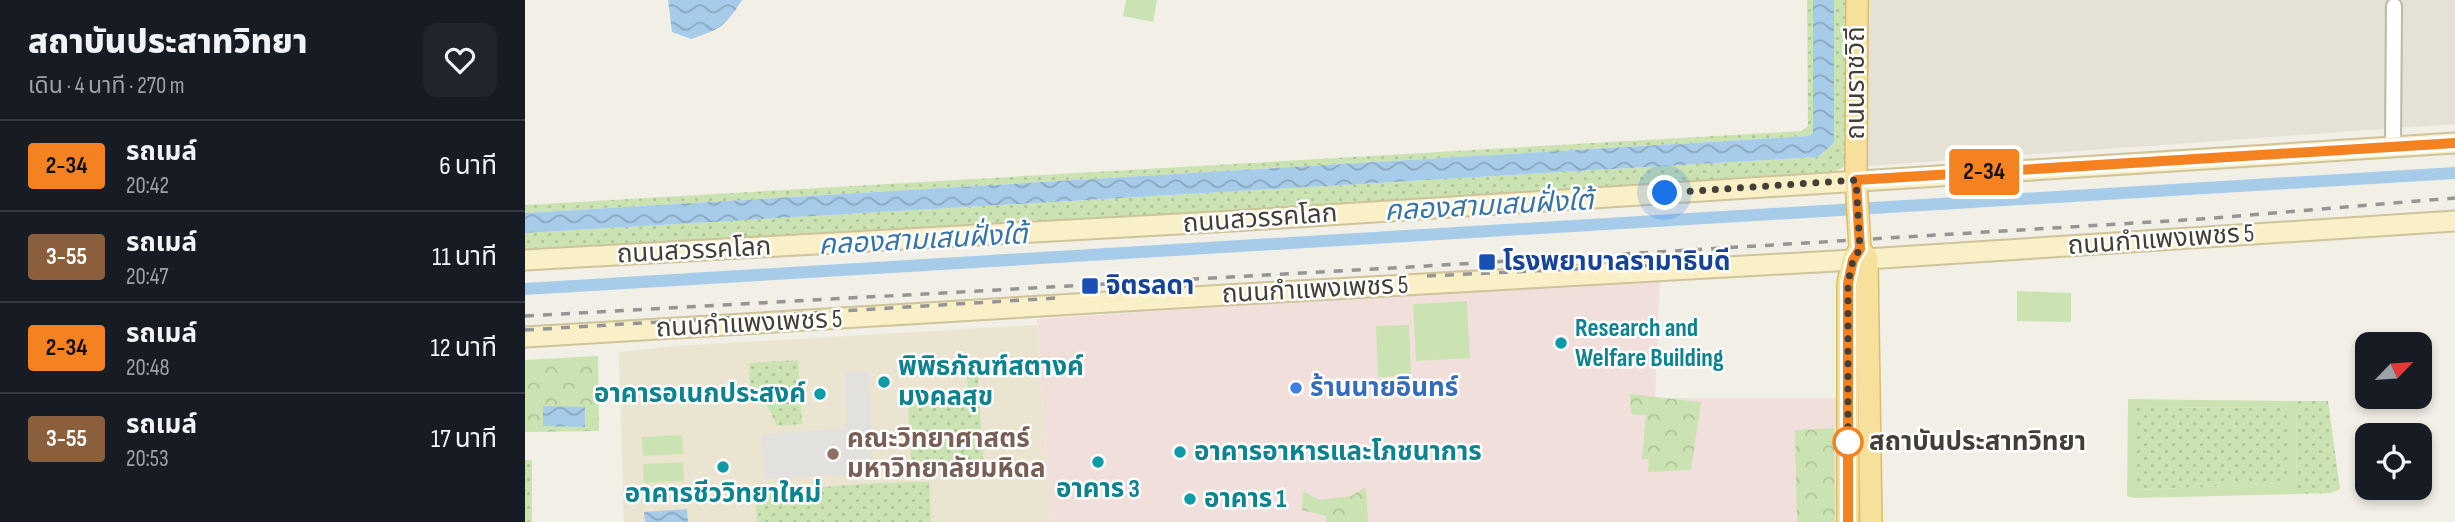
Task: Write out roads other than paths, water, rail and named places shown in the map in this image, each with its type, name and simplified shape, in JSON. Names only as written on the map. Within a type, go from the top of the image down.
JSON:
[{"type":"main road","name":"ถนนราชวิถี","points":[[1857,0],[1858,259],[1871,522]]},
{"type":"main road","name":"ถนนราชวิถี","points":[[1848,522],[1848,283],[1858,259]]},
{"type":"main road","points":[[1858,259],[1859,522]]},
{"type":"street","points":[[2393,147],[2394,6]]},
{"type":"street","name":"ถนนสวรรคโลก","points":[[525,260],[1857,185],[2455,143]]},
{"type":"street","name":"ถนนกำแพงเพชร 5","points":[[525,337],[1858,259],[2455,221]]},
{"type":"water","points":[[668,0],[742,0],[721,26],[691,39],[672,32]]},
{"type":"water","points":[[1813,0],[1834,0],[1834,143],[1818,157],[525,233],[525,213],[1808,136],[1813,133]]},
{"type":"water","points":[[543,406],[585,407],[585,427],[543,426]]},
{"type":"water","points":[[687,509],[688,522],[645,522],[644,512]]},
{"type":"waterway","name":"คลองสามเสนฝั่งใต้","points":[[525,289],[2455,173]]},
{"type":"railway","points":[[525,316],[1393,268],[2201,219],[2455,198]]},
{"type":"railway","points":[[1427,276],[1679,264],[1720,255]]},
{"type":"railway","points":[[525,330],[1057,298]]},
{"type":"place","name":"โรงพยาบาลรามาธิบดี","points":[[1487,262]]},
{"type":"place","name":"จิตรลดา","points":[[1090,286]]},
{"type":"place","name":"Research and Welfare Building","points":[[1561,343]]},
{"type":"place","name":"พิพิธภัณฑ์สตางค์ มงคลสุข","points":[[884,382]]},
{"type":"place","name":"ร้านนายอินทร์","points":[[1296,388]]},
{"type":"place","name":"อาคารอเนกประสงค์","points":[[820,394]]},
{"type":"place","name":"สถาบันประสาทวิทยา","points":[[1848,442]]},
{"type":"place","name":"อาคารอาหารและโภชนาการ","points":[[1180,452]]},
{"type":"place","name":"คณะวิทยาศาสตร์ มหาวิทยาลัยมหิดล","points":[[833,454]]},
{"type":"place","name":"อาคาร 3","points":[[1098,462]]},
{"type":"place","name":"อาคารชีววิทยาใหม่","points":[[723,467]]},
{"type":"place","name":"อาคาร 1","points":[[1190,499]]}]
